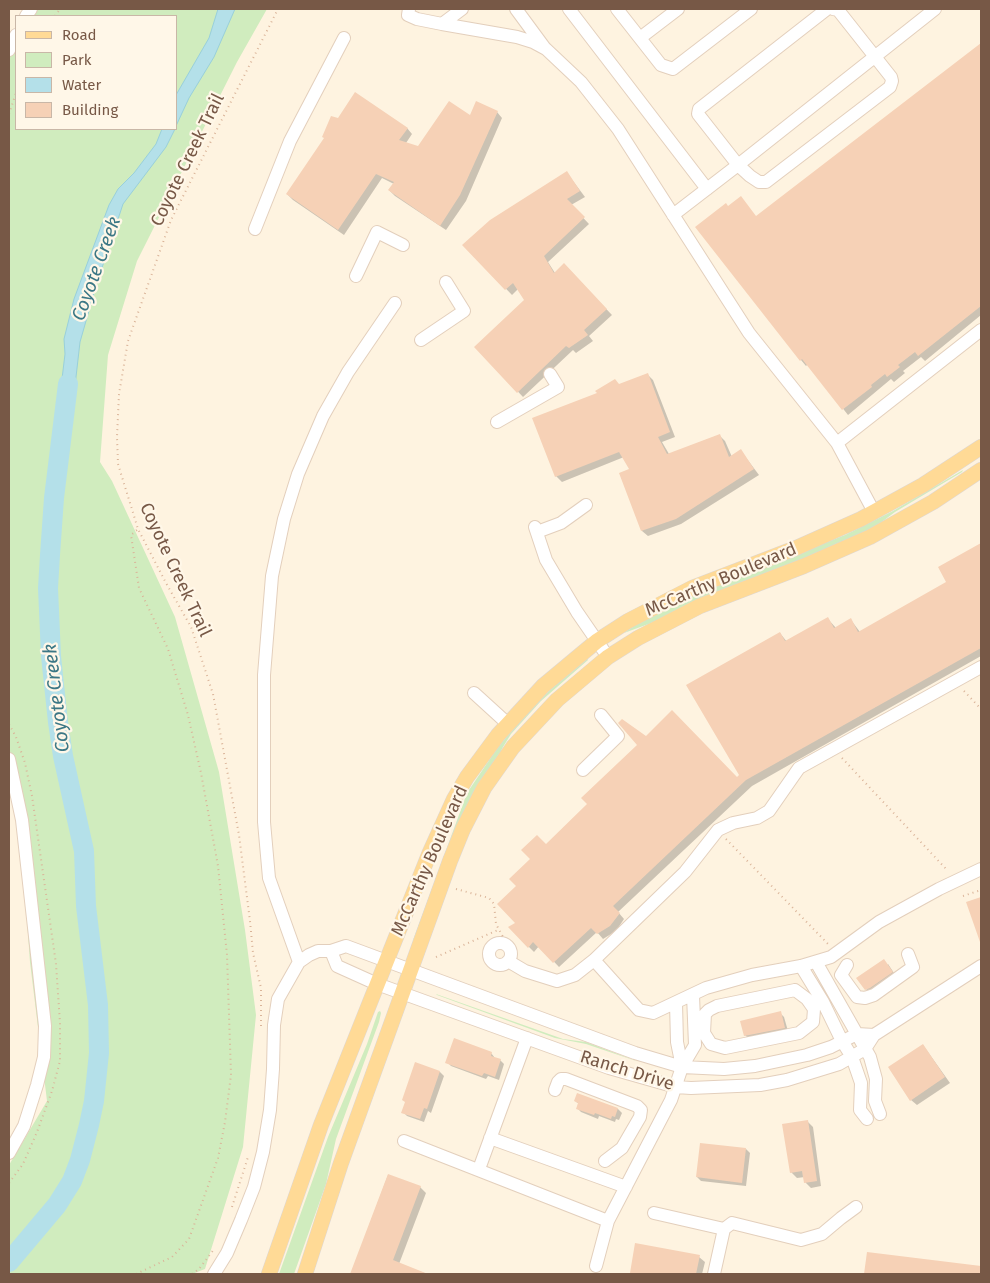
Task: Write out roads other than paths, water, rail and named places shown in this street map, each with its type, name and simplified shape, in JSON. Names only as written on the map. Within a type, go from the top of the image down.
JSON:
[{"type":"main road","name":"McCarthy Boulevard","points":[[269,1274],[321,1125],[423,868],[454,799],[482,755],[508,724],[543,686],[597,641],[628,621],[683,592],[796,548],[874,512],[922,485],[981,447]]},
{"type":"main road","name":"McCarthy Boulevard","points":[[304,1274],[341,1163],[457,845],[472,809],[484,788],[514,747],[557,700],[608,657],[668,621],[700,606],[804,566],[870,537],[933,502],[981,470]]},
{"type":"street","points":[[409,9],[408,15],[416,19],[517,37],[533,42],[546,50],[582,82],[618,129],[748,333],[838,443],[874,512]]},
{"type":"street","points":[[442,24],[462,9]]},
{"type":"street","points":[[516,9],[546,50]]},
{"type":"street","points":[[569,9],[707,189]]},
{"type":"street","points":[[617,9],[661,65],[673,69],[752,9]]},
{"type":"street","points":[[640,38],[678,9]]},
{"type":"street","points":[[827,9],[699,109],[698,114],[738,165],[759,182],[766,182],[890,87],[891,76],[838,10],[833,9]]},
{"type":"street","points":[[673,214],[935,9]]},
{"type":"street","points":[[9,50],[15,37]]},
{"type":"street","points":[[255,230],[290,141],[344,38]]},
{"type":"street","points":[[356,276],[377,232],[403,245]]},
{"type":"street","points":[[421,340],[464,311],[446,282]]},
{"type":"street","points":[[214,1274],[227,1253],[254,1187],[263,1152],[270,1110],[274,1025],[278,999],[299,962],[269,878],[264,822],[264,675],[272,576],[284,519],[295,483],[323,416],[348,372],[395,303]]},
{"type":"street","points":[[838,443],[981,330]]},
{"type":"street","points":[[497,422],[558,387],[550,374]]},
{"type":"street","points":[[586,505],[561,522],[536,530],[546,560],[608,657]]},
{"type":"street","points":[[508,961],[525,971],[557,981],[575,975],[594,960],[685,872],[718,830],[733,822],[757,818],[769,811],[799,768],[981,667]]},
{"type":"street","points":[[474,693],[508,724]]},
{"type":"street","points":[[583,770],[618,736],[601,715]]},
{"type":"street","points":[[9,759],[22,820],[45,1026],[44,1057],[38,1085],[24,1126],[9,1153]]},
{"type":"street","points":[[594,960],[639,1010],[653,1013],[706,988],[752,975],[800,966],[831,957],[879,922],[981,869]]},
{"type":"street","points":[[504,944],[510,950],[508,961],[505,964],[497,965],[491,960],[489,953],[493,946],[504,944]]},
{"type":"street","name":"Ranch Drive","points":[[299,962],[314,953],[331,951],[346,946],[643,1056],[682,1067],[724,1069],[756,1066],[807,1055],[831,1047],[857,1034],[874,1035]]},
{"type":"street","name":"Ranch Drive","points":[[331,951],[337,966],[402,994],[616,1071],[676,1087],[704,1088],[760,1085],[813,1073],[839,1064],[865,1049],[874,1035],[981,966]]},
{"type":"street","points":[[847,965],[841,975],[857,997],[865,998],[874,995],[913,967],[908,954]]},
{"type":"street","points":[[816,962],[870,1057],[876,1079],[875,1101],[880,1114]]},
{"type":"street","points":[[800,966],[852,1057],[861,1083],[860,1110],[867,1119]]},
{"type":"street","points":[[772,971],[776,994]]},
{"type":"street","points":[[706,988],[713,1008]]},
{"type":"street","points":[[795,990],[807,999],[814,1008],[812,1022],[799,1033],[724,1048],[711,1044],[704,1033],[705,1014],[713,1008],[776,994],[795,990]]},
{"type":"street","points":[[596,1266],[608,1221],[676,1087],[682,1067],[695,1045],[693,995]]},
{"type":"street","points":[[676,1002],[677,1042],[682,1067]]},
{"type":"street","points":[[479,1170],[527,1038]]},
{"type":"street","points":[[555,1090],[561,1079],[566,1079],[637,1106],[641,1110],[640,1117],[622,1148],[605,1161]]},
{"type":"street","points":[[490,1138],[626,1187]]},
{"type":"street","points":[[404,1141],[608,1221]]},
{"type":"street","points":[[714,1274],[724,1229],[732,1223],[800,1240],[822,1234],[856,1207]]},
{"type":"street","points":[[654,1213],[724,1229]]},
{"type":"water","points":[[218,9],[235,9],[214,57],[189,98],[178,122],[178,92],[209,38]]},
{"type":"water","points":[[162,130],[174,130],[166,147],[123,204],[80,342],[72,412],[58,412],[65,354],[64,339],[74,299],[109,205],[118,189],[134,173],[156,144]]},
{"type":"waterway","name":"Coyote Creek","points":[[9,1262],[57,1205],[72,1181],[80,1160],[89,1125],[94,1101],[99,1053],[98,1005],[86,906],[84,851],[63,756],[51,656],[48,588],[50,555],[54,498],[68,384]]}]
